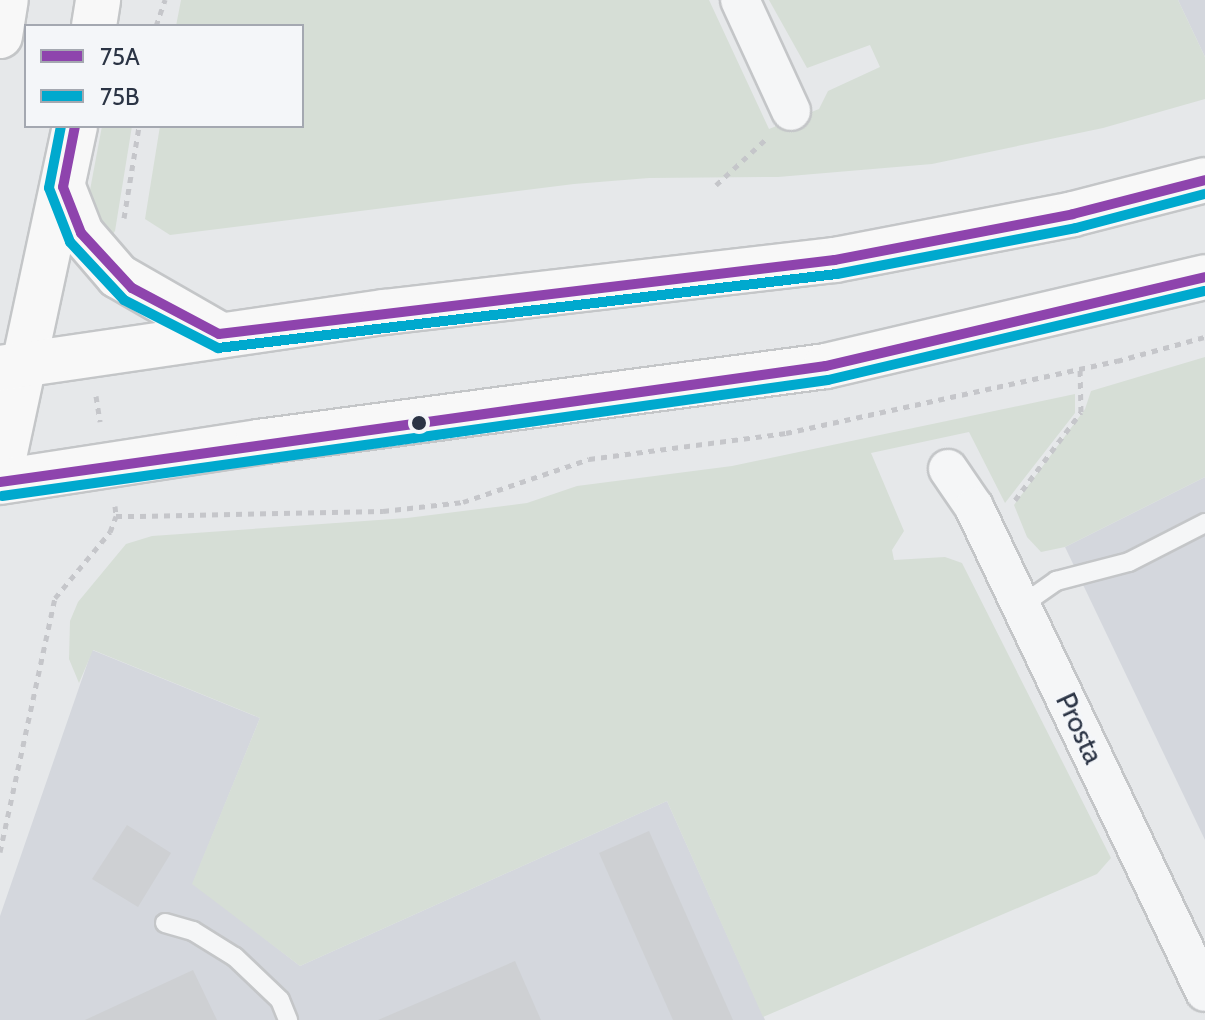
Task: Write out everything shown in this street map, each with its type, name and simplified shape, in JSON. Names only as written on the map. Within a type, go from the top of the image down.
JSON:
[{"type":"main road","points":[[0,36],[6,0]]},
{"type":"main road","points":[[94,24],[98,0]]},
{"type":"main road","points":[[0,476],[12,366],[63,187],[75,128]]},
{"type":"main road","points":[[12,366],[219,334],[835,260],[1073,214],[1205,180]]},
{"type":"main road","points":[[63,187],[81,233],[118,276],[219,334]]},
{"type":"main road","points":[[0,482],[258,442],[826,366],[1205,277]]},
{"type":"street","points":[[740,0],[787,102]]},
{"type":"street","name":"Prosta","points":[[948,469],[984,526],[1205,992]]},
{"type":"lane","points":[[1022,605],[1056,581],[1129,562],[1205,523]]},
{"type":"lane","points":[[165,923],[193,931],[235,957],[280,1000],[288,1020]]},
{"type":"path","points":[[157,24],[165,0]]},
{"type":"path","points":[[716,185],[765,142],[787,102]]},
{"type":"path","points":[[984,526],[1011,505],[1081,412],[1080,369]]},
{"type":"path","points":[[0,852],[55,598],[110,532],[116,516]]},
{"type":"shaded area","points":[[181,0],[709,0],[769,129],[819,109],[828,91],[880,67],[870,45],[807,68],[769,0],[1178,0],[1205,57],[1205,99],[1103,128],[932,164],[778,177],[649,178],[574,184],[170,235],[145,219],[160,128],[304,128],[304,24],[176,24]]},
{"type":"shaded area","points":[[1178,0],[1205,0],[1205,57]]},
{"type":"shaded area","points":[[102,128],[132,128],[115,231],[109,239],[90,190]]},
{"type":"shaded area","points":[[1205,357],[1205,477],[1065,547],[1041,552],[1027,537],[1014,505],[1085,409],[1091,391]]},
{"type":"shaded area","points":[[1075,394],[1075,413],[1005,503],[969,432],[871,453],[904,531],[892,550],[894,560],[945,557],[962,563],[1111,858],[1097,874],[763,1017],[667,801],[300,966],[192,884],[260,718],[93,650],[79,683],[69,659],[70,621],[78,602],[126,544],[152,536],[407,518],[527,503],[577,486],[732,466]]},
{"type":"shaded area","points":[[1205,477],[1205,840],[1065,547]]},
{"type":"shaded area","points":[[92,650],[260,718],[193,883],[300,966],[667,801],[765,1020],[0,1020],[0,916]]},
{"type":"building","points":[[127,825],[171,853],[138,907],[92,879]]},
{"type":"building","points":[[649,831],[733,1020],[673,1020],[599,853]]},
{"type":"building","points":[[515,961],[541,1020],[378,1020]]},
{"type":"building","points":[[193,970],[217,1020],[85,1020]]},
{"type":"transit line","name":"75B","points":[[61,128],[49,188],[70,242],[124,300],[218,348],[837,274],[1076,228],[1205,194]]},
{"type":"transit line","name":"75A","points":[[75,128],[63,187],[81,233],[132,288],[219,334],[835,260],[1073,214],[1205,180]]},
{"type":"transit line","name":"75A","points":[[0,482],[826,366],[1205,277]]},
{"type":"transit line","name":"75B","points":[[2,496],[828,380],[1205,291]]}]
